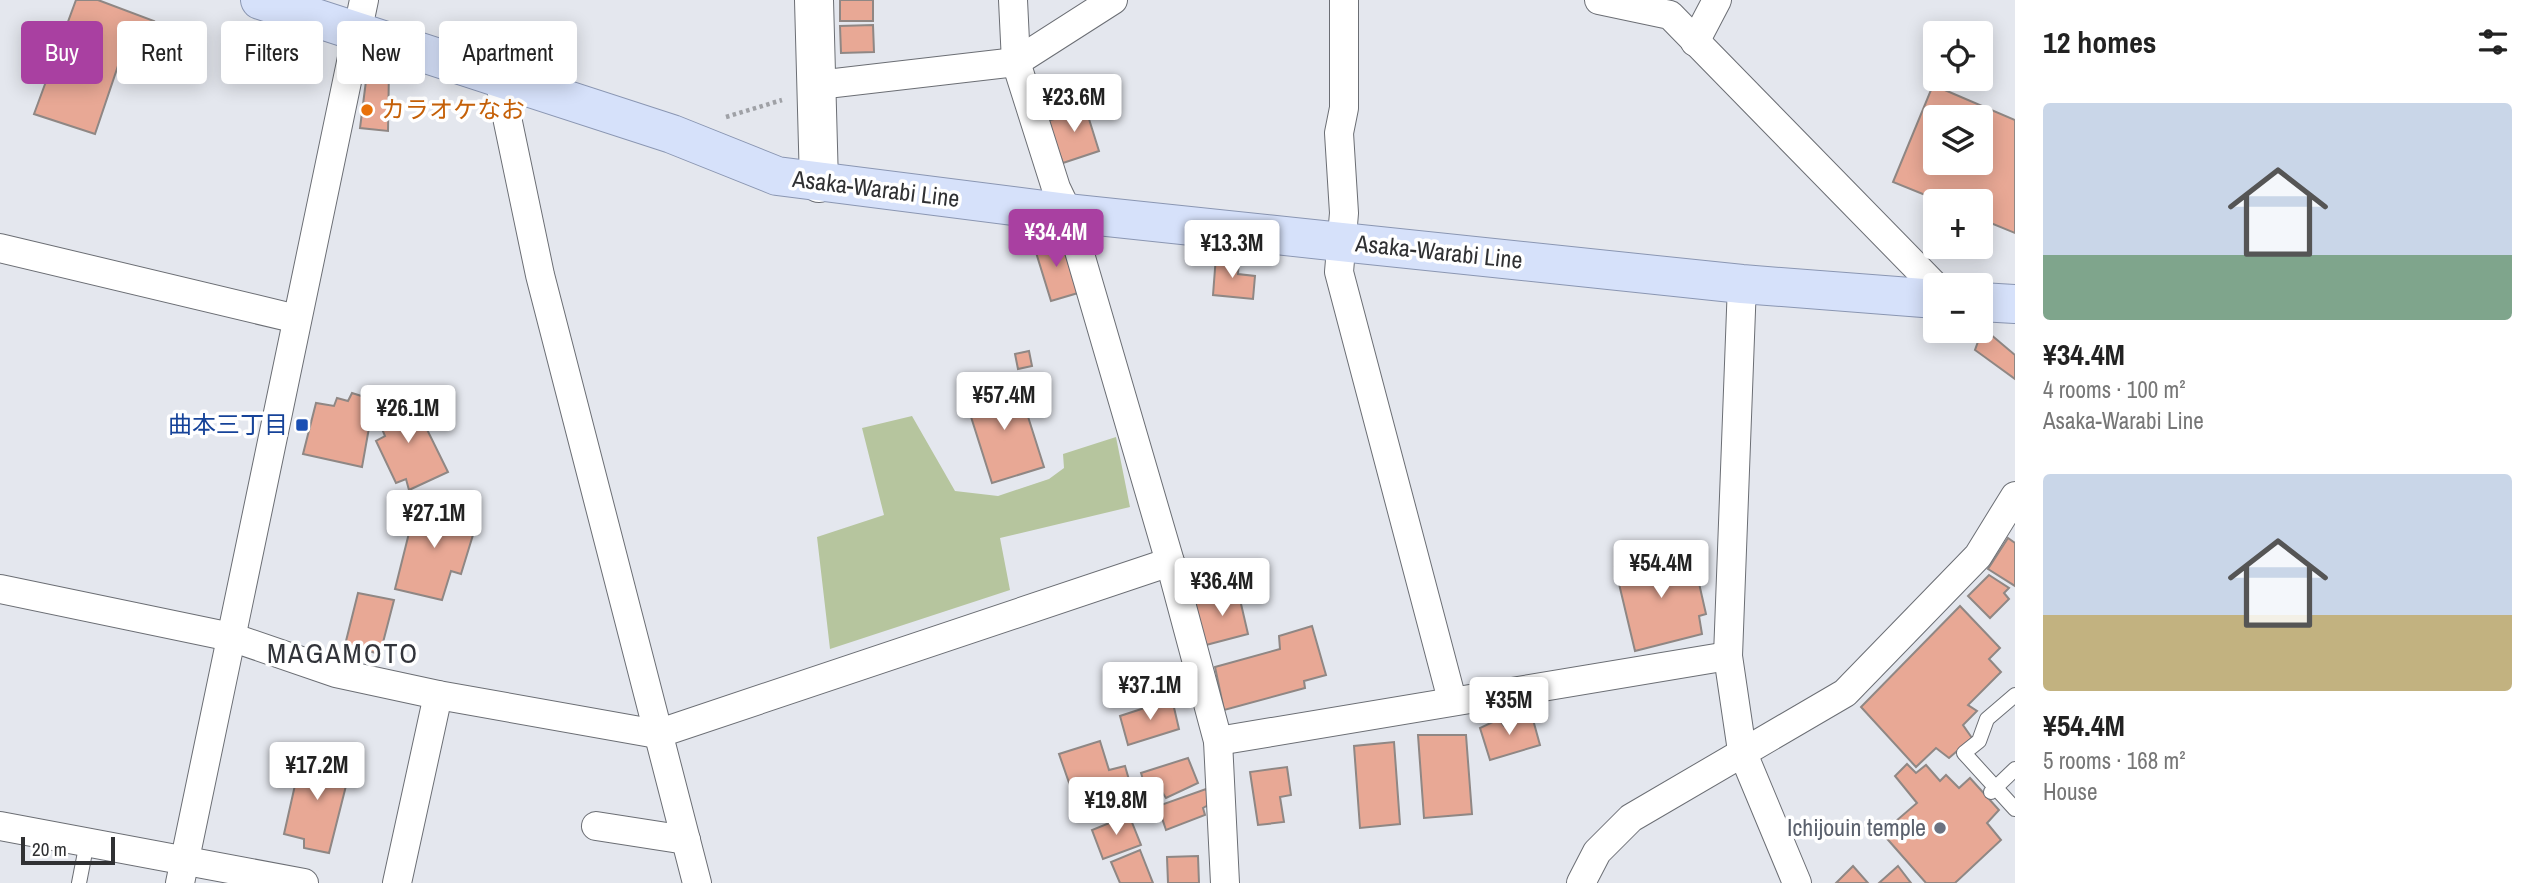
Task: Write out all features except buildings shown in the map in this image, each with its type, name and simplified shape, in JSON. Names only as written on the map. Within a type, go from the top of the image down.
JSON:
[{"type":"main road","name":"Asaka-Warabi Line","points":[[260,0],[360,16],[439,52]]},
{"type":"main road","points":[[814,0],[819,183]]},
{"type":"main road","name":"Asaka-Warabi Line","points":[[515,84],[672,134],[778,176],[819,183],[1068,213],[1742,284],[1923,298]]},
{"type":"main road","points":[[1993,303],[2015,304]]},
{"type":"street","points":[[1013,0],[1016,62],[1056,188],[1068,213],[1171,562],[1218,741],[1226,883]]},
{"type":"street","points":[[818,85],[1016,62],[1113,0]]},
{"type":"street","points":[[1344,0],[1344,108],[1339,133],[1344,213],[1339,272],[1452,700]]},
{"type":"street","points":[[1599,0],[1670,15],[1923,274]]},
{"type":"street","points":[[1695,42],[1717,0]]},
{"type":"street","points":[[182,872],[360,16]]},
{"type":"street","points":[[500,84],[540,275],[696,883]]},
{"type":"street","points":[[0,248],[297,319]]},
{"type":"street","points":[[1742,284],[1728,656],[1742,751],[1797,883]]},
{"type":"street","points":[[1581,883],[1597,852],[1631,818],[1845,693],[1979,556],[2015,496]]},
{"type":"street","points":[[0,589],[231,637],[336,673],[439,695],[657,734],[1171,562]]},
{"type":"street","points":[[1218,741],[1728,656]]},
{"type":"street","points":[[397,883],[439,695]]},
{"type":"street","points":[[0,826],[87,842],[182,872],[304,883]]},
{"type":"street","points":[[596,826],[685,840]]},
{"type":"lane","points":[[2015,695],[1987,719],[1979,741],[1964,753],[1993,790],[2015,809]]},
{"type":"lane","points":[[1993,790],[2015,769]]},
{"type":"lane","points":[[79,883],[87,842]]},
{"type":"path","points":[[721,118],[795,97],[818,85]]},
{"type":"green space","points":[[912,416],[955,491],[998,496],[1049,479],[1064,468],[1063,454],[1116,437],[1130,507],[1000,538],[1010,590],[830,649],[817,537],[884,515],[862,428]]},
{"type":"place","name":"カラオケなお","points":[[367,110]]},
{"type":"place","name":"曲本三丁目","points":[[302,425]]},
{"type":"place","name":"Ichijouin temple","points":[[1940,828]]},
{"type":"district","name":"MAGAMOTO","points":[[343,653]]}]
